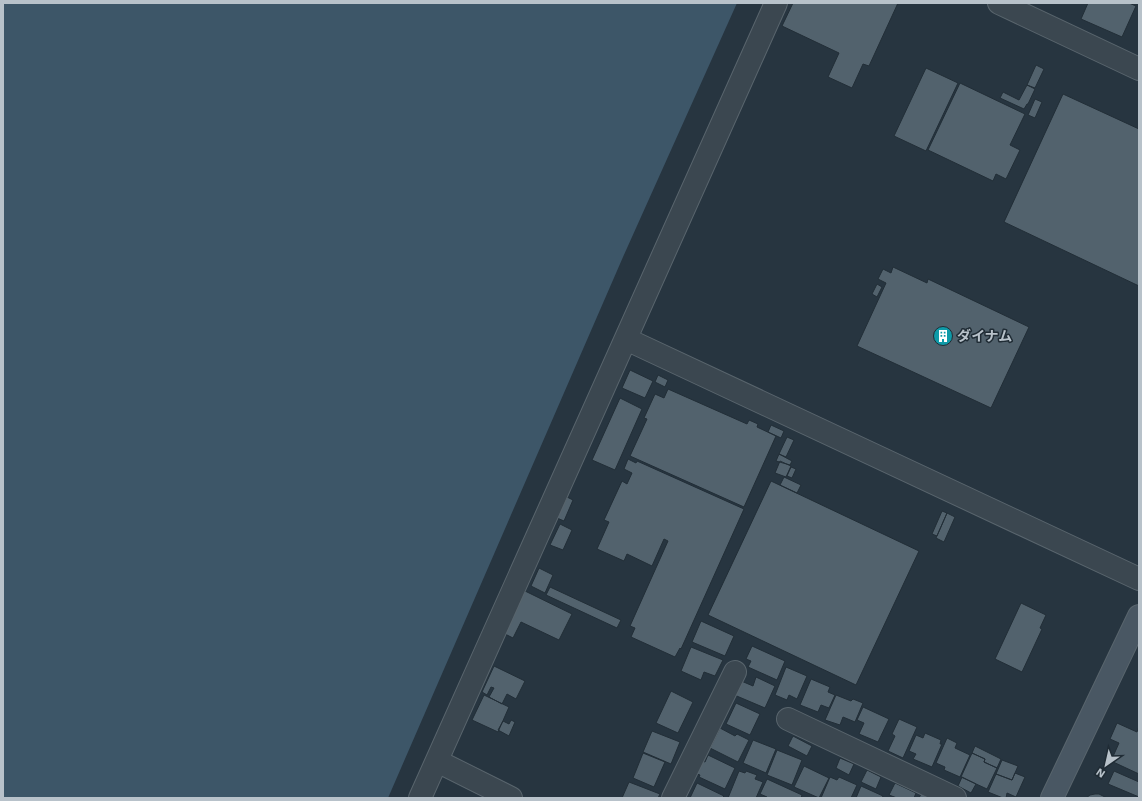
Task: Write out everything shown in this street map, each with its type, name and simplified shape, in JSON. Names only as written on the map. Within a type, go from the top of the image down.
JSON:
[{"type":"street","points":[[420,798],[776,3]]},
{"type":"street","points":[[999,3],[1139,69]]},
{"type":"street","points":[[626,339],[1139,579]]},
{"type":"street","points":[[1052,798],[1139,616]]},
{"type":"street","points":[[673,798],[735,672]]},
{"type":"street","points":[[788,719],[955,798]]},
{"type":"street","points":[[437,761],[511,798]]},
{"type":"water","points":[[3,3],[737,3],[623,257],[388,798],[3,798]]},
{"type":"building","points":[[793,3],[898,3],[869,66],[863,64],[852,88],[828,77],[839,53],[782,26]]},
{"type":"building","points":[[1088,3],[1129,3],[1136,6],[1122,37],[1081,19]]},
{"type":"building","points":[[1036,65],[1044,69],[1035,88],[1027,85]]},
{"type":"building","points":[[926,68],[958,83],[926,151],[894,136]]},
{"type":"building","points":[[960,83],[1025,114],[1010,145],[1020,150],[1006,179],[996,174],[993,181],[928,150]]},
{"type":"building","points":[[1027,85],[1035,89],[1024,109],[1000,98],[1003,92],[1019,100]]},
{"type":"building","points":[[1063,94],[1139,129],[1139,286],[1004,222]]},
{"type":"building","points":[[1035,99],[1042,102],[1035,118],[1028,115]]},
{"type":"building","name":"ダイナム","points":[[893,267],[927,283],[928,279],[1029,327],[991,408],[857,346],[886,283],[878,279],[883,269],[891,273]]},
{"type":"building","points":[[877,284],[882,287],[877,297],[872,294]]},
{"type":"building","points":[[630,370],[653,381],[645,398],[622,388]]},
{"type":"building","points":[[658,375],[668,380],[665,387],[655,382]]},
{"type":"building","points":[[668,389],[747,424],[749,420],[758,424],[757,427],[776,436],[744,507],[630,456],[647,419],[644,418],[655,394],[664,398]]},
{"type":"building","points":[[620,398],[642,409],[615,470],[592,460]]},
{"type":"building","points":[[771,425],[784,431],[781,438],[768,432]]},
{"type":"building","points":[[787,437],[794,440],[786,457],[779,454]]},
{"type":"building","points":[[779,454],[792,461],[790,465],[776,461]]},
{"type":"building","points":[[628,459],[636,463],[637,461],[744,509],[681,649],[680,648],[675,657],[631,637],[635,628],[630,626],[668,541],[664,539],[652,566],[627,554],[624,561],[597,549],[609,522],[604,520],[622,481],[627,484],[632,473],[624,469]]},
{"type":"building","points":[[780,461],[791,466],[786,477],[775,473]]},
{"type":"building","points":[[791,467],[796,469],[792,478],[787,476]]},
{"type":"building","points":[[784,477],[801,485],[797,493],[780,485]]},
{"type":"building","points":[[771,481],[919,551],[856,685],[708,615]]},
{"type":"building","points":[[567,497],[573,500],[564,521],[557,518]]},
{"type":"building","points":[[942,511],[947,513],[937,536],[932,534]]},
{"type":"building","points":[[947,513],[955,517],[944,542],[936,538]]},
{"type":"building","points":[[560,524],[572,530],[563,550],[550,545]]},
{"type":"building","points":[[539,568],[553,575],[545,593],[531,586]]},
{"type":"building","points":[[550,587],[621,620],[617,628],[546,595]]},
{"type":"building","points":[[523,590],[572,614],[559,640],[521,622],[513,638],[503,633]]},
{"type":"building","points":[[1021,603],[1046,615],[1040,628],[1042,629],[1022,672],[995,659]]},
{"type":"building","points":[[701,621],[734,636],[725,656],[692,642]]},
{"type":"building","points":[[752,646],[785,661],[777,680],[748,667],[751,661],[746,659]]},
{"type":"building","points":[[691,647],[723,660],[715,676],[704,672],[701,680],[681,671]]},
{"type":"building","points":[[494,666],[525,681],[516,699],[507,694],[502,704],[489,697],[494,688],[491,687],[487,695],[482,692]]},
{"type":"building","points":[[786,667],[807,676],[797,699],[789,695],[787,700],[775,695]]},
{"type":"building","points":[[756,677],[775,686],[765,708],[732,694],[739,680],[753,686]]},
{"type":"building","points":[[811,679],[830,687],[828,692],[835,695],[829,708],[821,705],[818,712],[800,705]]},
{"type":"building","points":[[671,691],[693,702],[678,733],[656,723]]},
{"type":"building","points":[[484,695],[509,707],[498,732],[472,720]]},
{"type":"building","points":[[836,695],[851,701],[853,699],[863,703],[855,722],[843,717],[840,725],[825,720]]},
{"type":"building","points":[[736,703],[760,714],[750,735],[726,724]]},
{"type":"building","points":[[863,707],[889,719],[878,742],[859,734],[864,723],[857,720]]},
{"type":"building","points":[[899,719],[917,727],[903,758],[888,751],[895,736],[892,734]]},
{"type":"building","points":[[511,720],[515,722],[509,736],[498,730],[503,721],[509,724]]},
{"type":"building","points":[[1117,723],[1137,732],[1139,726],[1139,774],[1111,761],[1119,743],[1110,739]]},
{"type":"building","points":[[720,728],[735,736],[737,734],[749,740],[738,762],[710,748]]},
{"type":"building","points":[[652,731],[680,742],[671,764],[643,752]]},
{"type":"building","points":[[925,733],[941,740],[940,744],[942,744],[932,767],[913,759],[916,754],[909,751],[916,735],[923,738]]},
{"type":"building","points":[[793,736],[812,746],[807,756],[788,746]]},
{"type":"building","points":[[947,738],[957,743],[955,748],[970,755],[960,777],[944,770],[945,767],[936,763]]},
{"type":"building","points":[[753,740],[776,749],[766,773],[743,763]]},
{"type":"building","points":[[975,746],[1001,759],[997,768],[984,762],[985,759],[972,753]]},
{"type":"building","points":[[777,750],[802,760],[792,785],[767,775]]},
{"type":"building","points":[[643,753],[665,762],[654,787],[633,778]]},
{"type":"building","points":[[972,753],[985,759],[984,762],[997,768],[987,789],[961,777]]},
{"type":"building","points":[[708,755],[735,768],[725,789],[699,777],[700,775],[694,773],[700,760],[705,762]]},
{"type":"building","points":[[840,758],[854,764],[849,775],[836,768]]},
{"type":"building","points":[[1002,760],[1018,766],[1012,780],[996,774]]},
{"type":"building","points":[[804,766],[829,778],[819,798],[794,787]]},
{"type":"building","points":[[867,770],[881,777],[876,789],[861,782]]},
{"type":"building","points":[[739,771],[745,773],[746,771],[757,775],[755,779],[763,782],[756,798],[728,798]]},
{"type":"building","points":[[1114,771],[1139,782],[1139,797],[1108,784]]},
{"type":"building","points":[[1015,773],[1025,777],[1016,797],[1007,793],[1006,798],[1003,798],[988,792],[996,774],[1012,780]]},
{"type":"building","points":[[830,777],[837,780],[839,777],[857,785],[851,798],[821,798]]},
{"type":"building","points":[[962,777],[976,784],[971,793],[958,786]]},
{"type":"building","points":[[767,779],[802,795],[801,798],[767,798],[760,794]]},
{"type":"building","points":[[629,782],[660,794],[658,798],[622,798]]},
{"type":"building","points":[[697,783],[724,796],[722,798],[690,798]]},
{"type":"building","points":[[895,783],[916,793],[914,798],[897,798],[889,795]]},
{"type":"building","points":[[861,786],[883,796],[882,798],[856,798]]},
{"type":"building","points":[[921,794],[929,798],[919,798]]},
{"type":"building","points":[[1099,794],[1107,798],[1086,798]]},
{"type":"place","name":"ダイナム","points":[[943,336]]}]
